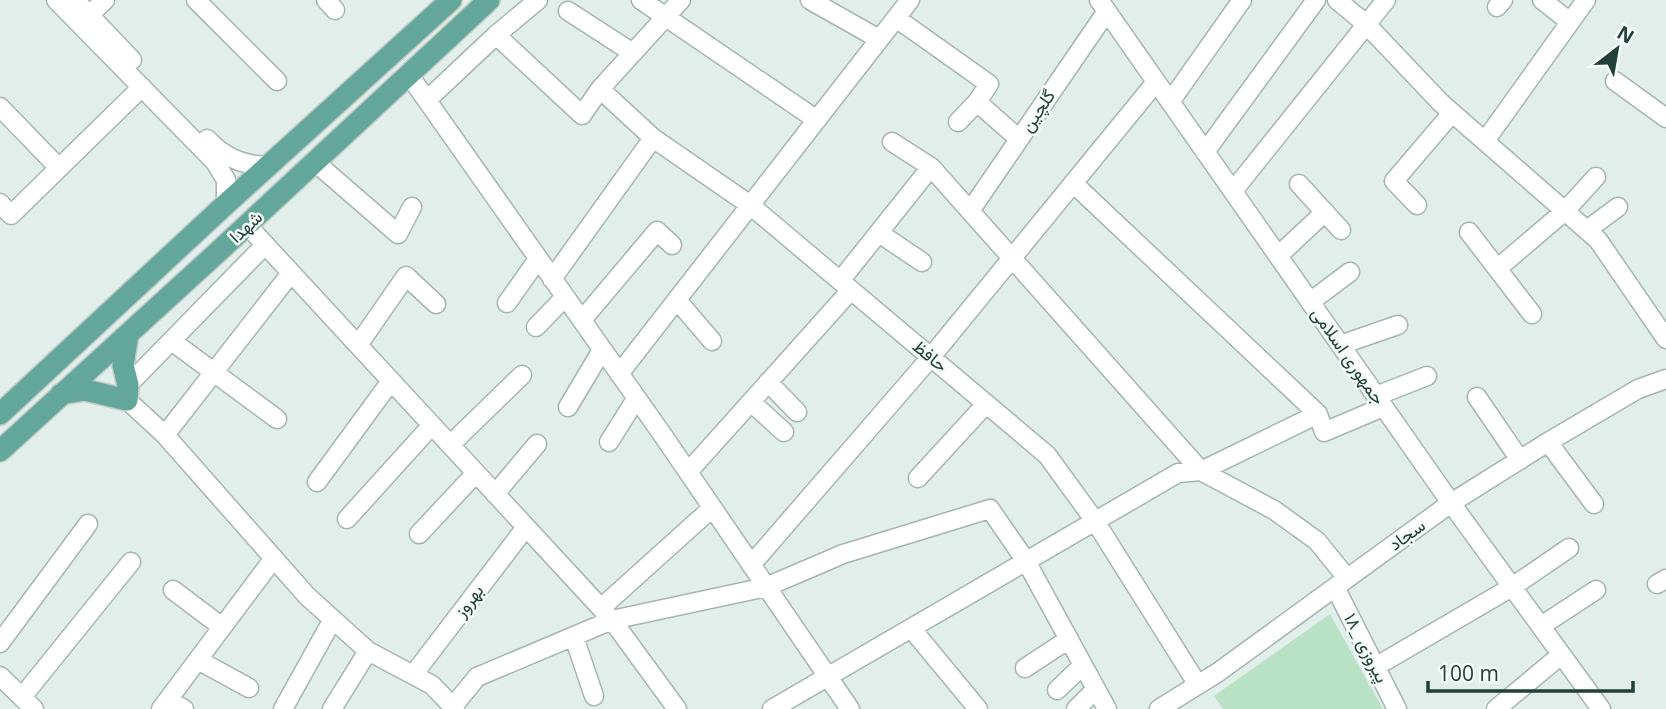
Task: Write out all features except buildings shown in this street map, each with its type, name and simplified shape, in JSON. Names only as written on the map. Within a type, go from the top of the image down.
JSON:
[{"type":"main road","name":"شهدا","points":[[0,414],[451,0]]},
{"type":"main road","name":"شهدا","points":[[0,451],[489,0]]},
{"type":"main road","points":[[61,394],[85,390],[128,393],[123,365],[128,334]]},
{"type":"street","points":[[56,0],[81,10],[215,162],[226,180],[226,204]]},
{"type":"street","points":[[81,10],[105,0]]},
{"type":"street","points":[[196,0],[277,81]]},
{"type":"street","points":[[426,100],[538,0]]},
{"type":"street","points":[[641,0],[817,120]]},
{"type":"street","points":[[496,35],[582,115],[600,89],[681,0]]},
{"type":"street","points":[[810,0],[879,39]]},
{"type":"street","points":[[620,374],[910,0]]},
{"type":"street","points":[[1170,102],[1242,0]]},
{"type":"street","points":[[1205,152],[1316,0]]},
{"type":"street","points":[[1337,0],[1366,24],[1452,113],[1598,240],[1666,339]]},
{"type":"street","points":[[1233,191],[1386,0]]},
{"type":"street","points":[[1542,0],[1570,22]]},
{"type":"street","points":[[1485,141],[1586,0]]},
{"type":"street","name":"جمهوری اسلامی","points":[[1103,5],[1451,503],[1601,709]]},
{"type":"street","name":"گلچین","points":[[970,211],[1019,139],[1103,5]]},
{"type":"street","points":[[568,11],[633,53]]},
{"type":"street","points":[[896,18],[989,83],[977,102],[958,122]]},
{"type":"street","points":[[409,75],[620,374],[850,709]]},
{"type":"street","points":[[1615,81],[1666,118]]},
{"type":"street","points":[[751,565],[931,357],[1156,82]]},
{"type":"street","name":"حافظ","points":[[600,89],[653,138],[750,205],[1046,455],[1095,521],[1198,685]]},
{"type":"street","points":[[151,91],[218,150],[247,166],[268,166]]},
{"type":"street","points":[[0,203],[11,215],[59,168],[151,91]]},
{"type":"street","points":[[977,102],[1019,139]]},
{"type":"street","points":[[0,107],[59,168]]},
{"type":"street","points":[[1417,205],[1394,181],[1452,113]]},
{"type":"street","points":[[552,279],[653,138]]},
{"type":"street","points":[[892,142],[931,167],[1201,471]]},
{"type":"street","points":[[315,162],[398,234],[412,207]]},
{"type":"street","points":[[688,472],[768,382],[846,286],[879,233],[931,167]]},
{"type":"street","points":[[1498,268],[1564,211],[1596,177]]},
{"type":"street","points":[[1073,183],[1318,414],[1324,432],[1427,376]]},
{"type":"street","points":[[1299,184],[1341,230]]},
{"type":"street","points":[[1587,230],[1618,207]]},
{"type":"street","points":[[1278,256],[1325,212]]},
{"type":"street","points":[[247,226],[606,614],[677,709]]},
{"type":"street","points":[[582,320],[657,232],[672,245]]},
{"type":"street","points":[[1469,232],[1532,314]]},
{"type":"street","points":[[879,233],[922,262]]},
{"type":"street","points":[[265,245],[128,393],[307,596],[368,651],[432,685],[453,708],[477,677],[574,636],[606,614],[712,508]]},
{"type":"street","points":[[506,303],[538,258]]},
{"type":"street","points":[[1310,302],[1350,272]]},
{"type":"street","points":[[165,435],[291,273]]},
{"type":"street","points":[[358,345],[406,276],[436,304]]},
{"type":"street","points":[[536,327],[565,297]]},
{"type":"street","points":[[677,300],[712,341]]},
{"type":"street","points":[[1340,345],[1398,325]]},
{"type":"street","points":[[173,342],[277,419]]},
{"type":"street","points":[[568,407],[602,350]]},
{"type":"street","points":[[450,445],[522,375]]},
{"type":"street","name":"سجاد","points":[[1159,709],[1198,685],[1451,503],[1638,389],[1666,379]]},
{"type":"street","points":[[317,482],[391,381]]},
{"type":"street","points":[[768,382],[797,412]]},
{"type":"street","points":[[1476,397],[1520,460]]},
{"type":"street","points":[[609,442],[636,398]]},
{"type":"street","points":[[751,402],[784,432]]},
{"type":"street","points":[[918,478],[986,404]]},
{"type":"street","points":[[772,709],[1178,473],[1201,471],[1318,414]]},
{"type":"street","points":[[348,519],[432,425]]},
{"type":"street","points":[[1548,442],[1594,504]]},
{"type":"street","points":[[495,494],[537,444]]},
{"type":"street","name":"پیروزی _۱۸","points":[[1201,471],[1274,510],[1317,541],[1341,583],[1375,667],[1397,709]]},
{"type":"street","points":[[419,534],[476,474]]},
{"type":"street","points":[[606,614],[766,587],[843,554],[990,509],[1026,561],[1107,709]]},
{"type":"street","points":[[0,643],[88,524]]},
{"type":"street","name":"بهروز","points":[[413,675],[526,527]]},
{"type":"street","points":[[1375,667],[1512,587],[1569,548]]},
{"type":"street","points":[[184,709],[165,704],[274,558]]},
{"type":"street","points":[[0,676],[28,703],[131,562]]},
{"type":"street","points":[[173,590],[222,627]]},
{"type":"street","points":[[1541,626],[1596,590]]},
{"type":"street","points":[[282,709],[333,619]]},
{"type":"street","points":[[911,628],[978,709]]},
{"type":"street","points":[[574,636],[594,696]]},
{"type":"street","points":[[1025,668],[1069,639]]},
{"type":"street","points":[[332,709],[368,651]]},
{"type":"street","points":[[1496,709],[1561,654]]},
{"type":"street","points":[[198,660],[249,688]]},
{"type":"street","points":[[1057,690],[1083,664]]},
{"type":"street","points":[[1076,709],[1096,690]]},
{"type":"green space","points":[[1330,614],[1383,709],[1223,709],[1214,696]]}]
